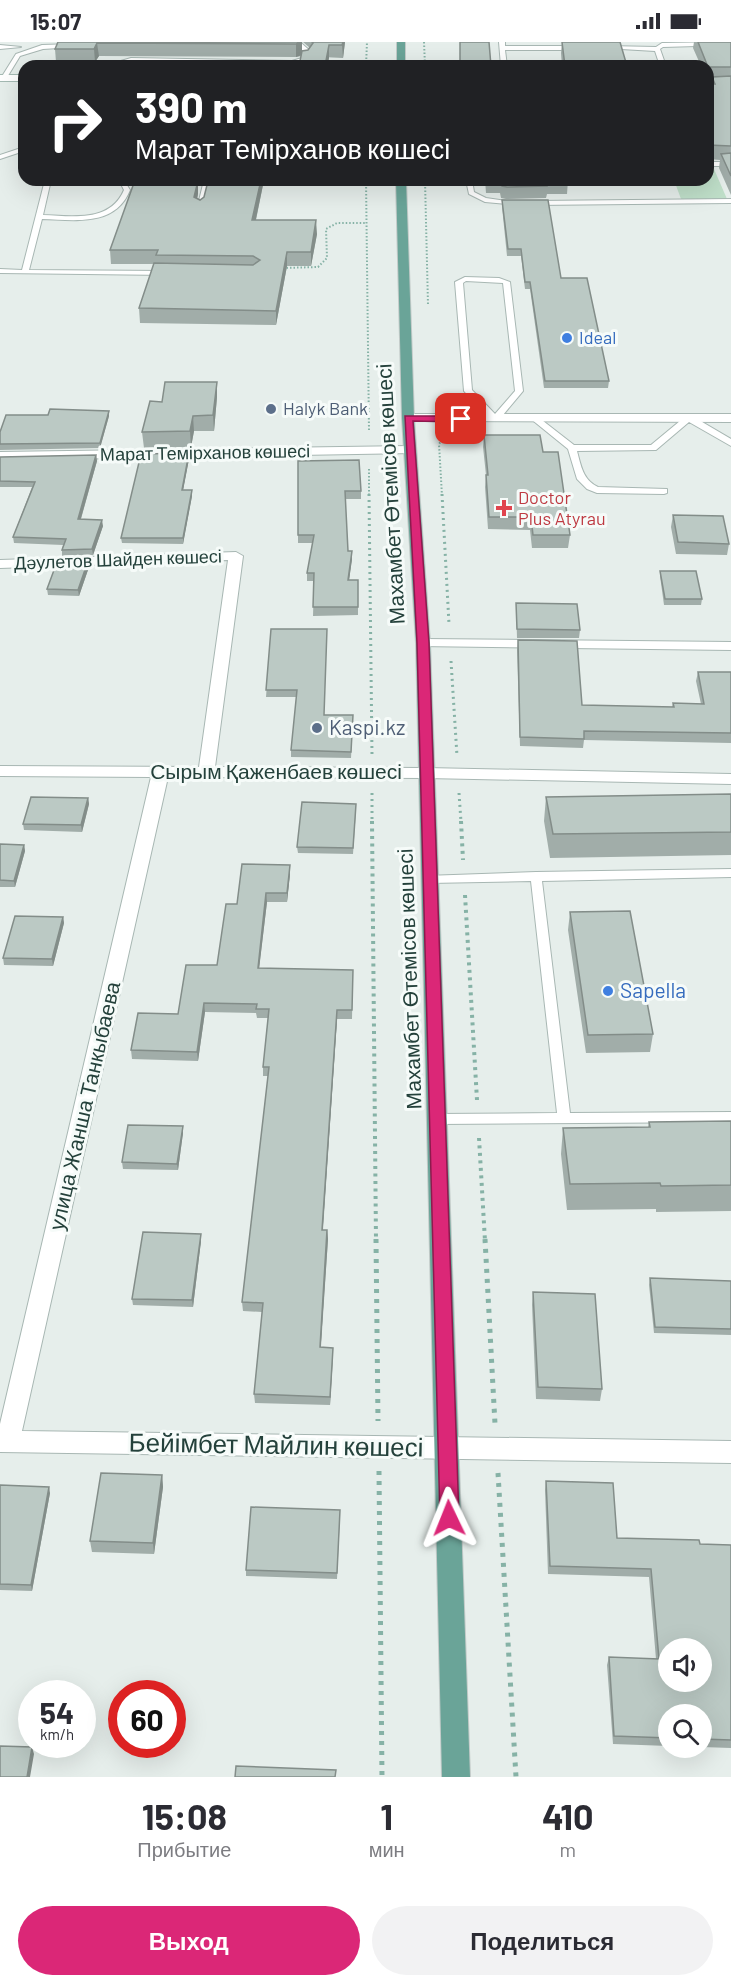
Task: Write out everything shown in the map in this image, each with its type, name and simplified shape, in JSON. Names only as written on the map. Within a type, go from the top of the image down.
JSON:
[{"type":"main road","points":[[401,42],[401,60]]},
{"type":"main road","name":"Махамбет Өтемісов көшесі","points":[[401,186],[408,418],[423,643],[456,1777]]},
{"type":"street","points":[[2,78],[18,78]]},
{"type":"street","points":[[408,418],[731,418]]},
{"type":"street","name":"Марат Темірханов көшесі","points":[[0,456],[410,450]]},
{"type":"street","name":"Дәулетов Шайден көшесі","points":[[0,564],[236,556],[206,772]]},
{"type":"street","points":[[423,643],[731,646]]},
{"type":"street","name":"Сырым Қаженбаев көшесі","points":[[0,771],[372,772],[731,779]]},
{"type":"street","name":"улица Жанша Танкыбаева","points":[[4,1441],[161,771]]},
{"type":"street","name":"Бейімбет Майлин көшесі","points":[[4,1441],[731,1452]]},
{"type":"lane","points":[[297,42],[307,51],[308,57],[305,60]]},
{"type":"lane","points":[[597,48],[657,49],[662,45],[679,43],[731,43]]},
{"type":"lane","points":[[503,60],[502,45],[585,48]]},
{"type":"lane","points":[[2,78],[18,55],[30,50],[80,46]]},
{"type":"lane","points":[[0,47],[18,47]]},
{"type":"lane","points":[[657,49],[661,60]]},
{"type":"lane","points":[[0,157],[18,151]]},
{"type":"lane","points":[[714,164],[731,164]]},
{"type":"lane","points":[[25,272],[47,186]]},
{"type":"lane","points":[[39,217],[105,214],[119,206],[127,190],[125,186]]},
{"type":"lane","points":[[200,209],[206,186]]},
{"type":"lane","points":[[470,186],[471,194],[485,200],[506,203],[731,201]]},
{"type":"lane","points":[[0,271],[174,273]]},
{"type":"lane","points":[[465,279],[506,282],[519,392],[495,419],[468,391],[459,282],[465,279]]},
{"type":"lane","points":[[572,448],[652,448],[689,418],[731,443]]},
{"type":"lane","points":[[535,419],[572,448],[581,481],[587,487],[597,490],[664,491]]},
{"type":"lane","points":[[429,879],[731,873]]},
{"type":"lane","points":[[536,876],[564,1118]]},
{"type":"lane","points":[[437,1119],[731,1117]]},
{"type":"path","points":[[366,60],[367,42]]},
{"type":"path","points":[[424,42],[425,60]]},
{"type":"path","points":[[366,186],[382,1777]]},
{"type":"path","points":[[425,186],[428,317]]},
{"type":"path","points":[[278,269],[318,267],[327,258],[326,229],[337,223],[366,223]]},
{"type":"path","points":[[443,419],[445,435],[439,444],[516,1777]]},
{"type":"green space","points":[[714,169],[727,199],[681,199],[676,186],[714,186]]},
{"type":"building","points":[[58,42],[302,42],[296,44],[97,43],[94,49],[55,49]]},
{"type":"building","points":[[343,42],[342,45],[329,45],[326,60],[300,60],[302,51],[308,50],[313,43]]},
{"type":"building","points":[[460,42],[489,42],[490,60],[460,60]]},
{"type":"building","points":[[562,42],[620,42],[625,60],[564,60]]},
{"type":"building","points":[[698,42],[731,42],[731,67],[714,67],[714,60],[705,60]]},
{"type":"building","points":[[731,76],[731,146],[714,145],[714,77]]},
{"type":"building","points":[[731,153],[731,176],[721,154]]},
{"type":"building","points":[[133,186],[197,186],[194,197],[200,200],[204,197],[207,186],[260,186],[252,220],[316,220],[311,252],[287,252],[276,311],[139,308],[154,263],[253,265],[260,260],[253,256],[156,255],[158,250],[110,250]]},
{"type":"building","points":[[502,200],[548,200],[561,278],[587,278],[609,381],[545,381],[530,282],[525,282],[521,249],[508,249]]},
{"type":"building","points":[[165,382],[217,382],[213,415],[193,416],[190,431],[142,432],[150,401],[162,402]]},
{"type":"building","points":[[50,409],[109,411],[100,443],[0,444],[0,432],[6,415],[48,415]]},
{"type":"building","points":[[484,435],[540,435],[543,452],[558,452],[570,535],[533,535],[531,517],[489,517]]},
{"type":"building","points":[[189,453],[182,490],[192,490],[183,538],[121,538],[141,454]]},
{"type":"building","points":[[96,455],[78,519],[102,520],[92,549],[62,550],[66,539],[13,537],[35,482],[0,481],[0,457]]},
{"type":"building","points":[[359,460],[361,491],[345,491],[348,551],[352,551],[348,580],[358,580],[358,607],[313,607],[314,573],[307,573],[314,535],[298,535],[298,461]]},
{"type":"building","points":[[673,515],[723,516],[729,544],[678,542]]},
{"type":"building","points":[[88,561],[78,590],[47,589],[57,562]]},
{"type":"building","points":[[660,571],[696,571],[702,599],[665,599]]},
{"type":"building","points":[[516,603],[577,604],[580,630],[517,629]]},
{"type":"building","points":[[271,629],[327,629],[324,715],[353,715],[351,752],[291,750],[297,690],[266,690]]},
{"type":"building","points":[[518,640],[577,641],[582,705],[674,707],[673,703],[704,704],[698,672],[731,672],[731,733],[584,731],[584,739],[520,737]]},
{"type":"building","points":[[731,794],[731,832],[553,834],[546,797]]},
{"type":"building","points":[[31,797],[88,798],[81,825],[23,824]]},
{"type":"building","points":[[302,802],[356,804],[353,848],[297,847]]},
{"type":"building","points":[[0,844],[24,845],[14,881],[0,880]]},
{"type":"building","points":[[242,864],[290,865],[287,893],[266,893],[258,968],[353,970],[352,1010],[337,1010],[322,1230],[327,1230],[320,1347],[333,1348],[330,1397],[254,1394],[263,1303],[242,1302],[269,1067],[263,1067],[269,1009],[256,1009],[257,1004],[204,1003],[197,1052],[131,1050],[138,1013],[178,1014],[186,965],[217,965],[226,904],[237,904]]},
{"type":"building","name":"Sapella","points":[[630,911],[653,1034],[588,1035],[570,912]]},
{"type":"building","points":[[15,916],[63,917],[52,959],[3,958]]},
{"type":"building","points":[[731,1121],[731,1185],[570,1184],[563,1128],[650,1127],[649,1122]]},
{"type":"building","points":[[128,1125],[183,1126],[177,1164],[122,1162]]},
{"type":"building","points":[[143,1232],[201,1234],[192,1300],[132,1299]]},
{"type":"building","points":[[650,1278],[731,1281],[731,1329],[655,1327]]},
{"type":"building","points":[[533,1292],[595,1294],[602,1389],[538,1387]]},
{"type":"building","points":[[101,1473],[162,1475],[153,1543],[90,1541]]},
{"type":"building","points":[[546,1481],[613,1483],[617,1538],[699,1540],[700,1544],[731,1545],[731,1740],[712,1739],[712,1704],[658,1704],[658,1738],[614,1736],[609,1657],[658,1659],[658,1692],[712,1692],[712,1638],[658,1638],[658,1648],[651,1569],[550,1566]]},
{"type":"building","points":[[0,1485],[49,1487],[31,1585],[0,1584]]},
{"type":"building","points":[[251,1507],[340,1510],[337,1573],[246,1570]]},
{"type":"building","points":[[0,1746],[18,1747],[18,1758],[30,1758],[27,1777],[0,1777]]},
{"type":"building","points":[[236,1766],[336,1770],[335,1777],[235,1777]]},
{"type":"place","name":"Ideal","points":[[567,338]]},
{"type":"place","name":"Halyk Bank","points":[[271,409]]},
{"type":"place","name":"Doctor Plus Atyrau","points":[[504,508]]},
{"type":"place","name":"Kaspi.kz","points":[[317,728]]},
{"type":"place","name":"Sapella","points":[[608,991]]},
{"type":"route","points":[[449,1518],[423,643],[408,418],[461,419]]}]
